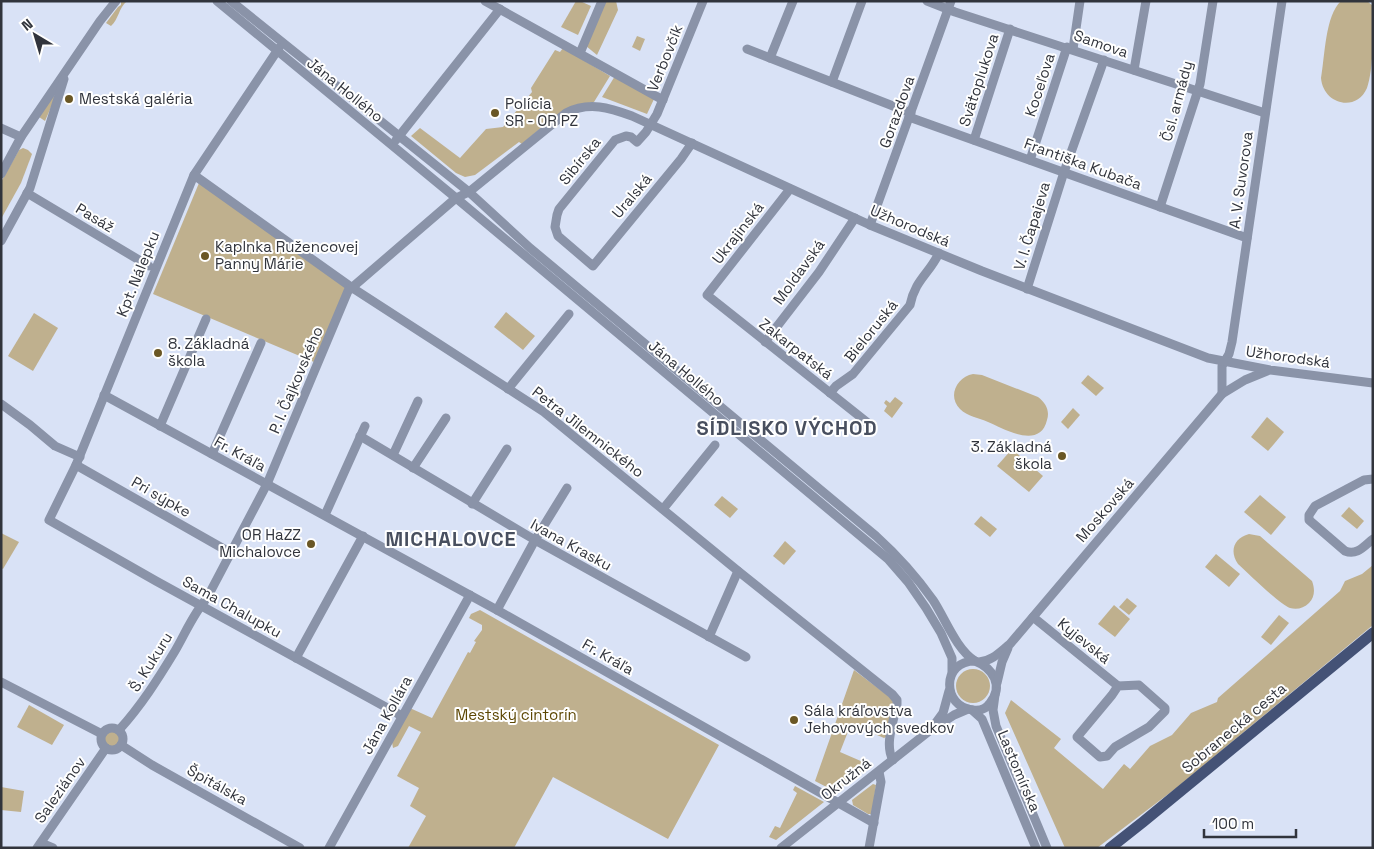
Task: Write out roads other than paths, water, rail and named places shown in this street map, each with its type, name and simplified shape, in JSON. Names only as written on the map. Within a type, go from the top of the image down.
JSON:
[{"type":"main road","name":"Sobranecká cesta","points":[[1112,847],[1373,633]]},
{"type":"street","points":[[1,174],[20,137],[116,1]]},
{"type":"street","name":"Jána Hollého","points":[[218,1],[370,112],[469,192],[527,252]]},
{"type":"street","name":"Jána Hollého","points":[[231,1],[362,122],[456,198],[527,252],[834,507],[894,553],[912,579],[947,645],[952,658],[952,674]]},
{"type":"street","points":[[485,1],[663,100]]},
{"type":"street","points":[[580,53],[602,1]]},
{"type":"street","name":"Verbovčík","points":[[637,142],[651,125],[663,100],[673,71],[704,1]]},
{"type":"street","points":[[770,58],[793,1]]},
{"type":"street","points":[[832,82],[862,1]]},
{"type":"street","name":"Samova","points":[[927,1],[950,5],[1010,29],[1265,113]]},
{"type":"street","name":"Koceľova","points":[[1030,160],[1070,48],[1080,1]]},
{"type":"street","points":[[1134,70],[1146,1]]},
{"type":"street","name":"Čsl. armády","points":[[1160,207],[1197,91],[1213,1]]},
{"type":"street","name":"A. V. Suvorova","points":[[1224,362],[1229,354],[1232,342],[1282,1]]},
{"type":"street","name":"Gorazdova","points":[[870,224],[950,5]]},
{"type":"street","points":[[392,146],[500,10]]},
{"type":"street","name":"Svätoplukova","points":[[974,140],[1010,29]]},
{"type":"street","name":"Kpt. Nálepku","points":[[49,520],[78,461],[194,175],[280,48]]},
{"type":"street","name":"Františka Kubača","points":[[747,49],[974,140],[1247,238]]},
{"type":"street","name":"V. I. Čapajeva","points":[[1027,289],[1064,172],[1104,60]]},
{"type":"street","points":[[1,241],[27,193],[44,149],[61,88],[72,62]]},
{"type":"street","name":"Užhorodská","points":[[469,192],[566,113],[574,109],[595,105],[621,112],[855,218],[939,253],[1027,289],[1208,358],[1270,370],[1373,384]]},
{"type":"street","points":[[362,122],[370,112]]},
{"type":"street","points":[[1,128],[20,137]]},
{"type":"street","name":"Sibírska","points":[[593,266],[558,236],[555,226],[559,209],[615,140],[626,136],[632,137],[637,142]]},
{"type":"street","name":"Uralská","points":[[593,266],[682,159],[692,143]]},
{"type":"street","name":"Petra Jilemnického","points":[[194,175],[351,287],[544,412],[738,571],[895,696],[897,704],[890,742],[890,754],[893,760]]},
{"type":"street","name":"Ukrajinská","points":[[707,295],[790,189]]},
{"type":"street","points":[[456,198],[469,192]]},
{"type":"street","name":"Pasáž","points":[[27,193],[150,266]]},
{"type":"street","name":"P. I. Čajkovského","points":[[201,605],[207,598],[267,484],[351,287],[456,198]]},
{"type":"street","name":"Moldavská","points":[[765,342],[819,272],[855,218]]},
{"type":"street","name":"Bieloruská","points":[[830,393],[836,386],[853,374],[910,305],[915,286],[936,262],[939,253]]},
{"type":"street","name":"Zakarpatská","points":[[707,295],[868,424]]},
{"type":"street","points":[[508,389],[569,314]]},
{"type":"street","points":[[160,426],[206,319]]},
{"type":"street","points":[[212,454],[261,342]]},
{"type":"street","points":[[1222,394],[1222,366],[1224,362]]},
{"type":"street","name":"Moskovská","points":[[1010,644],[1222,394],[1244,380],[1270,370]]},
{"type":"street","name":"Fr. Kráľa","points":[[104,395],[498,610],[874,823]]},
{"type":"street","points":[[393,456],[418,401]]},
{"type":"street","name":"Pri sýpke","points":[[1,404],[55,446],[78,461],[231,553]]},
{"type":"street","points":[[413,468],[446,418]]},
{"type":"street","points":[[325,515],[365,426]]},
{"type":"street","name":"Ivana Krasku","points":[[360,436],[472,504],[746,658]]},
{"type":"street","points":[[663,509],[715,445]]},
{"type":"street","points":[[472,504],[507,449]]},
{"type":"street","points":[[1373,479],[1364,480],[1315,506],[1309,515],[1309,520],[1350,554],[1355,553],[1373,539]]},
{"type":"street","points":[[498,610],[535,540],[566,488]]},
{"type":"street","name":"Sama Chalupku","points":[[49,520],[402,716]]},
{"type":"street","points":[[296,658],[363,536]]},
{"type":"street","points":[[709,636],[738,571]]},
{"type":"street","name":"Jána Hollého","points":[[912,579],[934,602],[965,653],[977,662]]},
{"type":"street","name":"Jána Kollára","points":[[329,848],[470,595]]},
{"type":"street","name":"Š. Kukuru","points":[[119,730],[145,699],[201,605]]},
{"type":"street","name":"Kyjevská","points":[[1033,616],[1118,686]]},
{"type":"street","points":[[928,732],[943,713],[948,701],[952,674],[955,668],[963,663],[987,661],[1010,644]]},
{"type":"street","points":[[1010,644],[1002,662],[993,710],[996,726],[1020,795],[1047,847]]},
{"type":"street","points":[[928,732],[956,714],[985,708],[991,703],[996,690],[991,672],[977,662]]},
{"type":"street","points":[[1,682],[102,734]]},
{"type":"street","points":[[1139,685],[1165,708],[1165,711],[1149,727],[1115,747],[1104,757],[1100,756],[1077,737],[1118,686],[1139,685]]},
{"type":"street","points":[[950,688],[956,701],[970,710]]},
{"type":"street","name":"Lastomírska","points":[[970,710],[982,719],[1020,795],[1036,848]]},
{"type":"street","points":[[111,728],[119,730],[123,737],[121,745],[114,749],[106,748],[101,742],[102,734],[111,728]]},
{"type":"street","name":"Okružná","points":[[781,848],[928,732]]},
{"type":"street","name":"Špitálska","points":[[121,745],[152,765],[300,848]]},
{"type":"street","name":"Saleziánov","points":[[39,845],[106,748]]},
{"type":"street","points":[[869,848],[881,782],[878,772]]},
{"type":"street","points":[[39,845],[52,848]]},
{"type":"place","name":"Mestská galéria","points":[[69,99]]},
{"type":"place","name":"Polícia SR - OR PZ","points":[[495,113]]},
{"type":"place","name":"Kaplnka Ružencovej Panny Márie","points":[[205,256]]},
{"type":"place","name":"8. Základná škola","points":[[158,353]]},
{"type":"place","name":"3. Základná škola","points":[[1062,456]]},
{"type":"place","name":"OR HaZZ Michalovce","points":[[311,544]]},
{"type":"place","name":"Sála kráľovstva Jehovových svedkov","points":[[794,720]]},
{"type":"district","name":"SÍDLISKO VÝCHOD","points":[[787,428]]},
{"type":"district","name":"MICHALOVCE","points":[[451,539]]},
{"type":"park label","name":"Mestský cintorín","points":[[516,715]]}]
